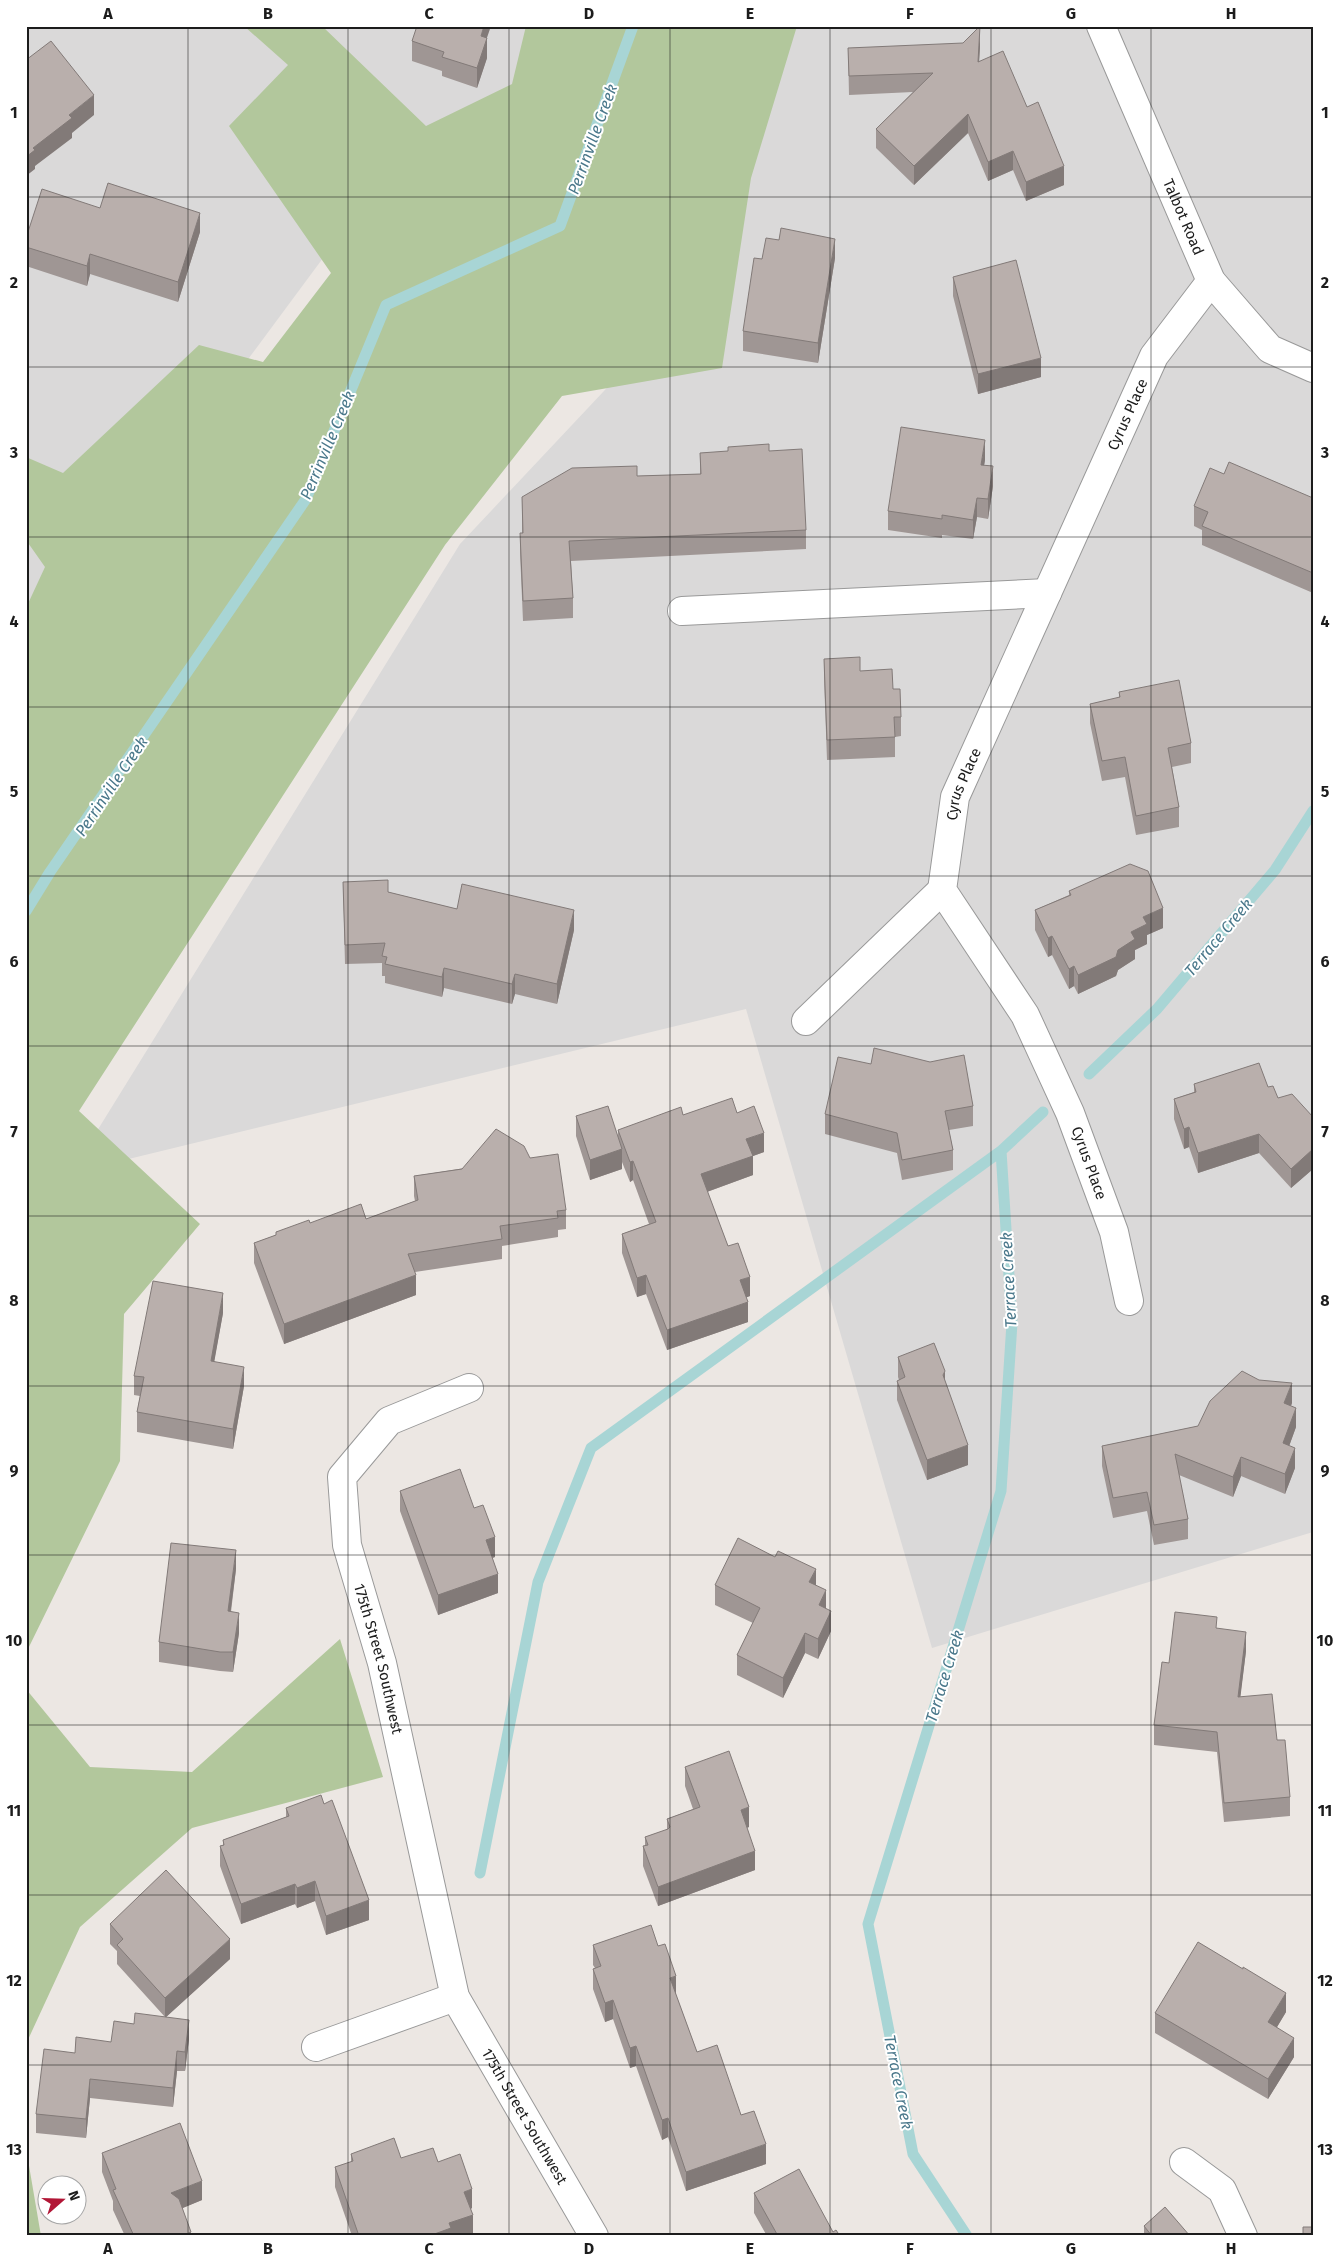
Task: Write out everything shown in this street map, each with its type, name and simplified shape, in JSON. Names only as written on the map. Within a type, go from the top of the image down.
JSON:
[{"type":"street","name":"Talbot Road","points":[[1101,26],[1211,281],[1270,349],[1313,368]]},
{"type":"street","name":"Cyrus Place","points":[[1129,1301],[1114,1232],[1070,1113],[1024,1015],[942,890],[955,797],[1154,356],[1211,281]]},
{"type":"street","points":[[682,611],[1047,593]]},
{"type":"street","points":[[806,1021],[942,890]]},
{"type":"street","name":"175th Street Southwest","points":[[469,1388],[390,1421],[342,1477],[346,1545],[382,1663],[455,1997],[594,2236]]},
{"type":"street","points":[[316,2046],[455,1997]]},
{"type":"street","points":[[1184,2162],[1222,2190],[1243,2236]]},
{"type":"shaded area","points":[[26,26],[542,26],[520,105],[326,254],[26,659]]},
{"type":"shaded area","points":[[752,26],[1313,26],[1313,1532],[932,1648],[746,1009],[71,1173],[460,544],[651,341]]},
{"type":"green space","points":[[244,26],[322,26],[426,126],[512,84],[526,26],[797,26],[751,178],[722,368],[562,396],[445,545],[79,1111],[200,1224],[124,1314],[120,1461],[26,1653],[26,608],[45,567],[26,540],[26,457],[63,473],[199,345],[263,362],[331,273],[229,126],[288,65]]},
{"type":"green space","points":[[340,1639],[383,1777],[192,1828],[80,1927],[26,2044],[26,1689],[90,1767],[192,1772]]},
{"type":"green space","points":[[26,2148],[41,2236],[26,2236]]},
{"type":"building","points":[[417,26],[484,26],[481,36],[487,38],[477,68],[442,57],[444,52],[412,41]]},
{"type":"building","points":[[980,26],[978,62],[1003,51],[1027,107],[1038,102],[1064,166],[1026,182],[1013,151],[988,162],[968,114],[914,166],[876,129],[933,73],[849,76],[848,48],[963,43]]},
{"type":"building","points":[[51,41],[94,95],[69,115],[72,118],[33,148],[35,150],[26,157],[26,60]]},
{"type":"building","points":[[108,183],[200,213],[178,282],[90,254],[87,266],[26,247],[26,238],[42,189],[100,208]]},
{"type":"building","points":[[781,228],[835,239],[818,343],[743,331],[754,258],[762,259],[766,238],[779,240]]},
{"type":"building","points":[[1016,260],[1041,358],[978,374],[953,277]]},
{"type":"building","points":[[901,427],[985,440],[981,465],[993,466],[988,499],[977,498],[973,520],[942,515],[942,519],[888,511]]},
{"type":"building","points":[[769,444],[769,451],[802,449],[806,530],[569,541],[573,598],[523,601],[520,533],[523,533],[522,497],[572,468],[637,466],[637,476],[701,474],[700,453],[728,451],[728,447]]},
{"type":"building","points":[[1229,462],[1313,498],[1313,573],[1202,526],[1208,512],[1194,506],[1210,468],[1224,474]]},
{"type":"building","points":[[860,657],[860,671],[892,669],[893,689],[900,689],[901,717],[894,717],[895,737],[827,740],[824,659]]},
{"type":"building","points":[[1179,680],[1191,743],[1168,748],[1179,807],[1136,816],[1125,757],[1102,761],[1090,704],[1120,697],[1119,692]]},
{"type":"building","points":[[1130,864],[1148,871],[1163,908],[1143,917],[1147,924],[1131,932],[1135,939],[1118,950],[1116,957],[1078,975],[1074,966],[1069,969],[1052,936],[1048,938],[1035,910],[1071,895],[1069,891]]},
{"type":"building","points":[[388,880],[388,892],[457,909],[462,884],[574,910],[557,984],[515,974],[512,984],[444,968],[442,977],[385,964],[387,957],[382,956],[385,943],[345,945],[343,882]]},
{"type":"building","points":[[874,1048],[930,1062],[964,1055],[973,1106],[945,1111],[953,1150],[902,1160],[897,1133],[825,1114],[838,1057],[871,1064]]},
{"type":"building","points":[[1259,1063],[1268,1087],[1273,1086],[1278,1098],[1292,1094],[1313,1117],[1313,1149],[1291,1169],[1259,1134],[1198,1153],[1189,1127],[1184,1129],[1174,1099],[1196,1092],[1194,1084]]},
{"type":"building","points":[[732,1098],[737,1113],[754,1106],[764,1133],[746,1139],[753,1156],[701,1174],[728,1246],[738,1243],[750,1277],[740,1280],[748,1302],[667,1330],[646,1275],[637,1278],[622,1234],[656,1222],[633,1161],[630,1162],[618,1130],[681,1107],[683,1115]]},
{"type":"building","points":[[608,1106],[622,1149],[590,1160],[576,1116]]},
{"type":"building","points":[[496,1129],[524,1146],[530,1158],[558,1154],[566,1210],[557,1211],[558,1218],[500,1226],[502,1239],[408,1254],[416,1275],[284,1324],[254,1243],[276,1235],[276,1232],[309,1220],[310,1223],[361,1204],[366,1219],[418,1200],[414,1176],[462,1169]]},
{"type":"building","points":[[153,1281],[223,1293],[211,1361],[244,1367],[233,1429],[137,1412],[144,1377],[134,1376]]},
{"type":"building","points":[[934,1343],[945,1371],[943,1375],[968,1445],[927,1460],[897,1381],[905,1377],[898,1357]]},
{"type":"building","points":[[1242,1371],[1259,1380],[1292,1383],[1284,1403],[1296,1408],[1283,1443],[1295,1448],[1285,1474],[1241,1457],[1233,1477],[1175,1454],[1188,1519],[1154,1525],[1147,1492],[1113,1498],[1102,1446],[1198,1426],[1210,1401]]},
{"type":"building","points":[[460,1469],[474,1508],[483,1505],[495,1537],[486,1540],[498,1574],[438,1595],[400,1491]]},
{"type":"building","points":[[738,1538],[775,1557],[778,1551],[816,1569],[809,1582],[826,1590],[819,1605],[831,1611],[818,1639],[805,1633],[783,1678],[737,1655],[760,1608],[715,1585]]},
{"type":"building","points":[[171,1543],[236,1550],[228,1611],[239,1613],[233,1652],[220,1652],[159,1642]]},
{"type":"building","points":[[1175,1612],[1217,1617],[1216,1628],[1246,1632],[1238,1697],[1272,1694],[1277,1740],[1285,1740],[1290,1797],[1224,1803],[1217,1732],[1154,1725],[1162,1662],[1169,1663]]},
{"type":"building","points":[[729,1751],[749,1807],[741,1810],[755,1851],[658,1887],[643,1846],[648,1845],[645,1837],[668,1829],[670,1827],[667,1819],[700,1807],[685,1767]]},
{"type":"building","points":[[321,1795],[324,1804],[332,1800],[369,1900],[326,1916],[315,1881],[297,1888],[295,1884],[241,1904],[220,1846],[224,1845],[223,1840],[289,1816],[286,1808]]},
{"type":"building","points":[[166,1870],[230,1939],[165,1998],[117,1945],[123,1939],[110,1924]]},
{"type":"building","points":[[651,1925],[658,1946],[665,1944],[676,1976],[670,1978],[697,2052],[717,2045],[741,2115],[754,2111],[766,2144],[686,2172],[668,2118],[662,2120],[636,2046],[630,2048],[613,2000],[605,2003],[593,1969],[601,1966],[593,1945]]},
{"type":"building","points":[[1198,1942],[1286,1993],[1268,2022],[1294,2038],[1268,2079],[1155,2013]]},
{"type":"building","points":[[135,2013],[189,2020],[185,2052],[177,2051],[173,2088],[90,2079],[86,2119],[36,2114],[44,2049],[75,2053],[76,2037],[111,2042],[114,2021],[134,2024]]},
{"type":"building","points":[[180,2123],[202,2181],[171,2193],[179,2199],[191,2232],[182,2236],[134,2236],[113,2190],[116,2189],[102,2153]]},
{"type":"building","points":[[394,2138],[401,2158],[433,2148],[438,2162],[460,2154],[472,2189],[464,2192],[473,2215],[449,2223],[451,2228],[429,2236],[359,2236],[335,2167],[353,2161],[351,2154]]},
{"type":"building","points":[[799,2169],[833,2232],[836,2230],[840,2236],[778,2236],[754,2193]]},
{"type":"building","points":[[1165,2207],[1190,2236],[1152,2236],[1144,2226]]},
{"type":"building","points":[[1303,2227],[1313,2227],[1313,2236],[1303,2236]]},
{"type":"waterway","name":"Perrinville Creek","points":[[26,911],[50,872],[306,499],[386,305],[560,226],[633,26]]},
{"type":"waterway","name":"Terrace Creek","points":[[1089,1074],[1157,1009],[1275,870],[1313,811]]},
{"type":"waterway","name":"Terrace Creek","points":[[967,2236],[913,2154],[868,1924],[1001,1491],[1012,1323],[1001,1151],[1043,1112]]},
{"type":"waterway","points":[[480,1873],[538,1582],[591,1448],[1001,1151]]}]
